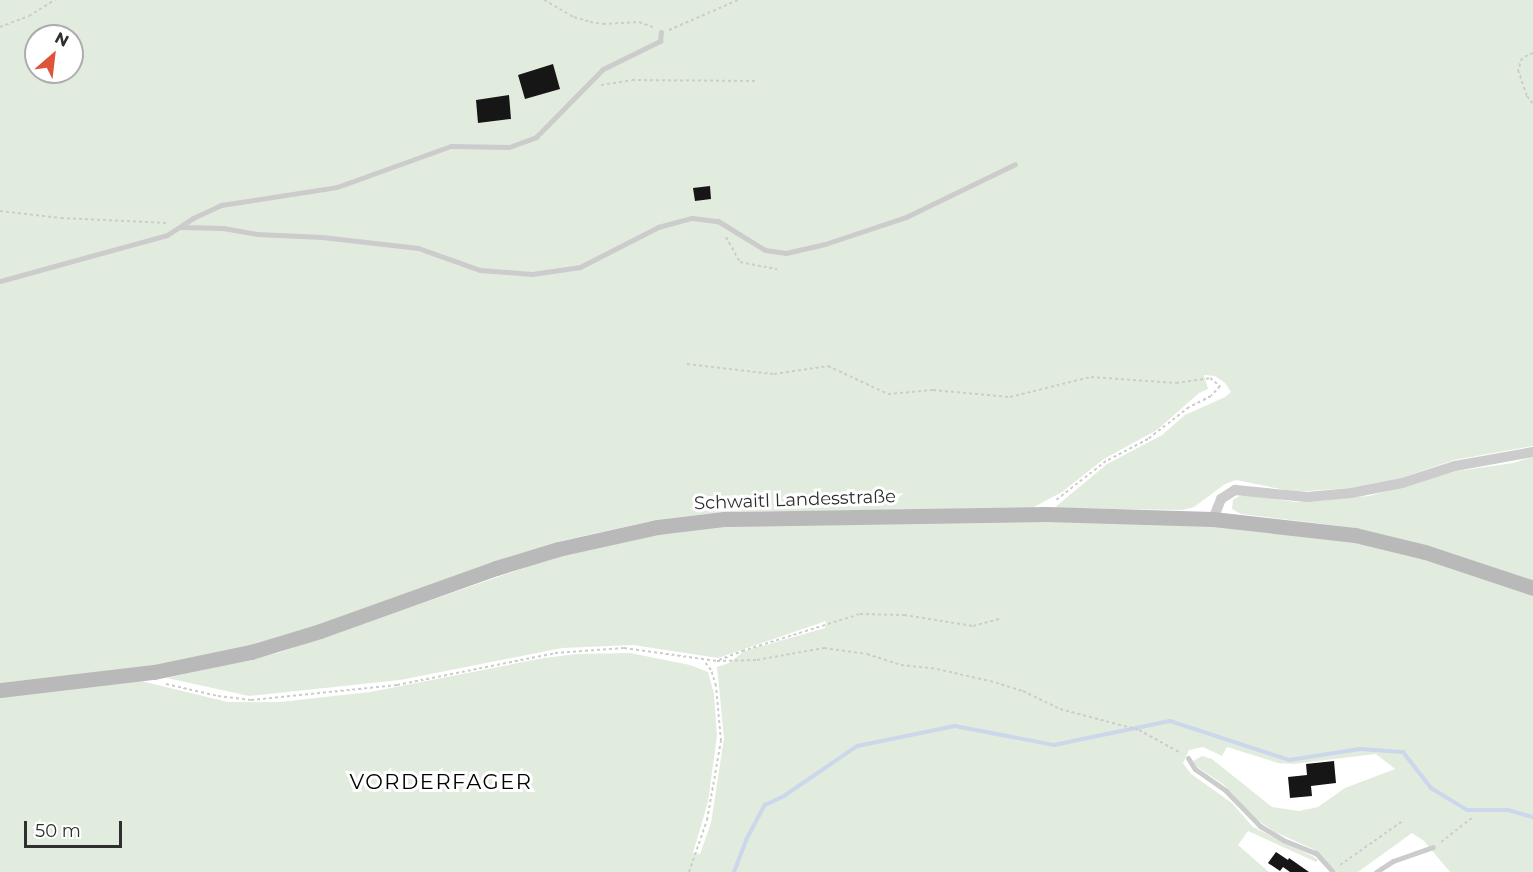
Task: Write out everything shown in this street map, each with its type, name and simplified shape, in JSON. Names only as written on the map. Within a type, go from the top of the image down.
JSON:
[{"type":"street","points":[[1213,519],[1224,496],[1235,490],[1307,497],[1351,493],[1395,485],[1455,466],[1533,452]]},
{"type":"street","name":"Schwaitl Landesstraße","points":[[0,690],[154,672],[288,642],[496,568],[558,549],[657,526],[724,519],[1046,514],[1213,519],[1355,535],[1425,552],[1533,588]]},
{"type":"lane","points":[[0,281],[157,238],[199,214],[221,205],[337,187],[451,146],[508,147],[536,137],[548,129],[598,73],[660,41],[661,32]]},
{"type":"lane","points":[[181,226],[223,228],[256,234],[322,237],[418,248],[480,270],[532,274],[580,267],[658,227],[692,218],[717,221],[765,250],[786,253],[825,244],[906,217],[1014,164]]},
{"type":"lane","points":[[1188,758],[1200,774],[1226,791],[1260,826],[1283,840],[1316,853],[1333,872]]},
{"type":"lane","points":[[1376,872],[1393,861],[1433,847]]},
{"type":"path","points":[[0,27],[29,16],[55,0]]},
{"type":"path","points":[[544,0],[574,17],[590,22],[603,24],[639,22],[661,32],[679,27],[738,0]]},
{"type":"path","points":[[1533,52],[1521,58],[1518,70],[1527,96],[1533,104]]},
{"type":"path","points":[[597,87],[606,82],[632,80],[758,81]]},
{"type":"path","points":[[0,210],[61,218],[162,222],[181,226]]},
{"type":"path","points":[[717,221],[740,262],[777,270]]},
{"type":"path","points":[[687,364],[774,374],[828,366],[888,394],[933,390],[1010,397],[1091,377],[1176,383],[1210,378],[1220,386],[1211,396],[1189,407],[1161,430],[1106,461],[1052,503],[1046,514]]},
{"type":"path","points":[[717,661],[860,614],[904,615],[973,626],[1000,620]]},
{"type":"path","points":[[154,672],[159,681],[177,687],[251,700],[397,685],[555,653],[624,648],[717,661],[757,660],[809,649],[839,649],[867,654],[901,666],[937,669],[1023,691],[1060,709],[1138,730],[1162,741],[1188,758]]},
{"type":"path","points":[[689,872],[707,820],[721,741],[716,686],[711,670],[704,661]]},
{"type":"path","points":[[1433,847],[1473,817]]},
{"type":"path","points":[[1333,872],[1404,820]]},
{"type":"green space","points":[[0,0],[1533,0],[1533,446],[1454,460],[1401,478],[1350,488],[1295,492],[1236,480],[1225,484],[1194,507],[1183,510],[1054,508],[1107,464],[1162,435],[1185,415],[1231,392],[1225,383],[1215,376],[1204,375],[1208,389],[1199,393],[1157,430],[1104,459],[1062,492],[1032,508],[723,512],[656,520],[556,542],[318,625],[250,646],[153,666],[0,683]]},
{"type":"green space","points":[[1533,457],[1533,581],[1356,528],[1241,514],[1232,509],[1233,500],[1239,496],[1252,495],[1295,502],[1369,496],[1457,471],[1513,463]]},
{"type":"green space","points":[[1046,521],[1213,526],[1353,542],[1423,559],[1533,595],[1533,872],[1450,872],[1424,841],[1412,833],[1358,872],[1337,872],[1313,849],[1275,832],[1253,817],[1224,785],[1196,766],[1193,761],[1202,756],[1212,759],[1272,807],[1299,811],[1318,807],[1345,788],[1395,769],[1376,754],[1293,764],[1278,763],[1227,747],[1222,756],[1203,747],[1189,750],[1183,763],[1191,774],[1232,803],[1253,827],[1314,857],[1318,860],[1316,862],[1248,831],[1238,845],[1269,872],[0,872],[0,697],[141,681],[228,702],[280,702],[370,692],[544,658],[577,654],[630,653],[690,665],[708,672],[714,694],[717,736],[708,802],[693,853],[700,854],[711,823],[724,738],[717,667],[729,663],[744,651],[825,628],[826,621],[718,658],[633,645],[562,648],[400,680],[249,696],[167,678],[278,653],[553,558],[658,533],[724,526]]},
{"type":"building","points":[[553,64],[560,89],[525,99],[518,75]]},
{"type":"building","points":[[509,95],[511,119],[478,123],[476,100]]},
{"type":"building","points":[[710,186],[711,199],[695,201],[693,188]]},
{"type":"building","points":[[1334,761],[1336,783],[1311,786],[1312,796],[1290,798],[1288,777],[1307,775],[1306,764]]},
{"type":"building","points":[[1276,852],[1309,872],[1290,872],[1283,867],[1280,871],[1268,863]]},
{"type":"waterway","points":[[734,872],[746,840],[765,805],[784,796],[857,746],[955,726],[1054,745],[1170,721],[1289,760],[1360,749],[1403,752],[1431,788],[1467,810],[1508,810],[1533,817]]},
{"type":"district","name":"VORDERFAGER","points":[[441,782]]}]
